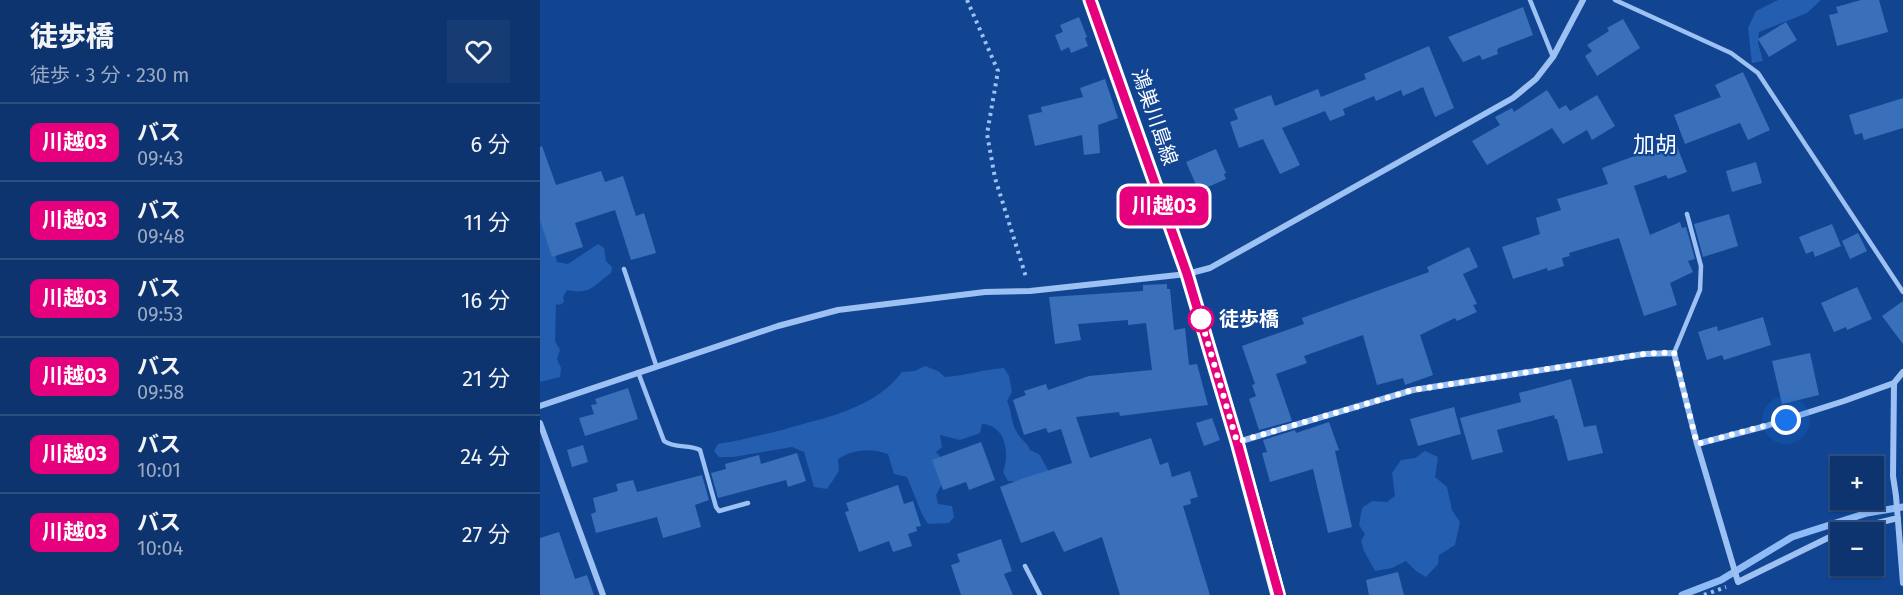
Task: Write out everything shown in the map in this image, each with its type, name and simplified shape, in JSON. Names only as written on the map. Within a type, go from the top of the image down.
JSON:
[{"type":"main road","name":"鴻巣川島線","points":[[1090,0],[1187,274],[1237,442],[1278,595]]},
{"type":"street","points":[[540,406],[656,365],[778,326],[838,310],[985,292],[1030,291],[1187,274],[1210,268],[1513,98],[1536,79],[1553,57],[1583,0]]},
{"type":"street","points":[[1237,442],[1413,390],[1644,354],[1674,352],[1697,444],[1738,582],[1840,532],[1898,518]]},
{"type":"street","points":[[1697,444],[1766,426],[1894,383],[1903,372]]},
{"type":"street","points":[[1894,383],[1893,476],[1903,583]]},
{"type":"street","points":[[540,423],[603,595]]},
{"type":"lane","points":[[1530,0],[1553,57]]},
{"type":"lane","points":[[1616,0],[1731,53],[1758,73],[1903,292]]},
{"type":"lane","points":[[1674,352],[1700,290],[1701,266],[1687,214]]},
{"type":"lane","points":[[624,269],[656,365]]},
{"type":"lane","points":[[638,372],[664,441],[670,446],[700,450],[719,511],[748,502]]},
{"type":"lane","points":[[1025,566],[1040,595]]},
{"type":"path","points":[[967,0],[998,71],[987,134],[995,178],[1030,291]]},
{"type":"path","points":[[1704,595],[1738,582]]},
{"type":"shaded area","points":[[1778,0],[1821,0],[1807,13],[1759,32],[1758,43],[1763,61],[1752,63],[1748,28],[1756,11]]},
{"type":"shaded area","points":[[540,181],[557,262],[568,264],[598,244],[604,248],[606,261],[612,267],[611,273],[591,288],[581,291],[567,290],[563,297],[564,302],[560,305],[556,304],[555,341],[560,350],[557,359],[561,368],[560,377],[540,382]]},
{"type":"shaded area","points":[[925,366],[938,371],[945,377],[1004,368],[1009,376],[1012,392],[1007,401],[1014,426],[1030,450],[1039,454],[1048,470],[1045,483],[1008,481],[1003,472],[1006,449],[1001,435],[996,429],[982,424],[980,433],[960,440],[940,435],[942,447],[936,452],[944,461],[945,478],[936,495],[938,504],[952,506],[954,517],[949,523],[928,524],[907,477],[894,474],[888,454],[862,451],[850,453],[838,459],[839,471],[827,489],[814,487],[804,452],[792,447],[733,457],[719,457],[714,451],[718,444],[782,430],[847,410],[878,395],[902,372],[915,371]]},
{"type":"shaded area","points":[[1425,451],[1438,457],[1435,477],[1447,487],[1452,510],[1460,522],[1455,545],[1439,555],[1438,564],[1426,577],[1406,561],[1392,568],[1375,571],[1361,541],[1365,534],[1359,525],[1362,508],[1372,501],[1387,502],[1395,496],[1392,473],[1401,460],[1415,458]]},
{"type":"building","points":[[1861,0],[1879,0],[1888,32],[1837,46],[1829,15],[1838,13],[1836,7]]},
{"type":"building","points":[[1523,7],[1533,35],[1499,48],[1498,54],[1482,60],[1480,55],[1463,62],[1448,37]]},
{"type":"building","points":[[1079,17],[1088,46],[1071,53],[1069,47],[1061,51],[1055,35],[1063,32],[1060,25]]},
{"type":"building","points":[[1623,19],[1640,48],[1597,76],[1585,56],[1592,51],[1587,45],[1609,31],[1607,28]]},
{"type":"building","points":[[1786,22],[1797,40],[1769,57],[1758,39]]},
{"type":"building","points":[[1429,46],[1454,108],[1435,117],[1423,87],[1403,96],[1401,90],[1376,101],[1374,96],[1343,109],[1345,115],[1330,121],[1325,111],[1282,128],[1300,165],[1280,174],[1263,139],[1239,148],[1230,122],[1238,119],[1234,109],[1271,95],[1275,106],[1318,89],[1321,97],[1366,79],[1364,74]]},
{"type":"building","points":[[1743,72],[1770,130],[1748,140],[1740,123],[1685,144],[1674,115],[1721,97],[1715,85]]},
{"type":"building","points":[[1105,79],[1118,118],[1098,125],[1100,153],[1084,155],[1082,135],[1035,146],[1028,115],[1042,112],[1041,107],[1083,97],[1080,88]]},
{"type":"building","points":[[1547,90],[1559,109],[1566,105],[1570,111],[1597,95],[1615,126],[1592,140],[1587,130],[1563,144],[1552,128],[1487,165],[1472,141],[1500,125],[1495,117],[1512,108],[1514,112]]},
{"type":"building","points":[[1903,98],[1903,128],[1864,140],[1862,133],[1855,135],[1849,115]]},
{"type":"building","points":[[1675,141],[1687,172],[1668,179],[1666,175],[1634,186],[1650,235],[1680,222],[1682,228],[1686,227],[1695,259],[1688,261],[1693,272],[1670,283],[1677,305],[1644,316],[1619,238],[1569,253],[1570,256],[1562,258],[1564,266],[1548,271],[1547,268],[1513,279],[1502,247],[1540,234],[1536,218],[1561,210],[1557,199],[1608,184],[1602,168]]},
{"type":"building","points":[[542,146],[556,185],[601,171],[605,182],[623,176],[636,216],[644,213],[656,253],[631,260],[615,210],[575,223],[583,247],[552,257],[540,220],[540,147]]},
{"type":"building","points":[[1216,149],[1226,173],[1224,174],[1226,179],[1201,190],[1200,186],[1197,187],[1186,162]]},
{"type":"building","points":[[1756,162],[1762,183],[1732,192],[1726,171]]},
{"type":"building","points":[[1729,214],[1738,246],[1703,257],[1694,224]]},
{"type":"building","points":[[1832,224],[1841,246],[1815,257],[1813,251],[1806,254],[1799,237]]},
{"type":"building","points":[[1858,233],[1867,251],[1850,259],[1842,241]]},
{"type":"building","points":[[1469,247],[1478,267],[1463,274],[1477,304],[1473,305],[1477,312],[1457,321],[1455,318],[1420,335],[1433,375],[1405,385],[1403,378],[1377,385],[1363,335],[1304,356],[1307,363],[1276,374],[1292,421],[1259,430],[1249,399],[1256,396],[1252,385],[1255,384],[1242,346],[1304,324],[1302,318],[1429,272],[1427,267]]},
{"type":"building","points":[[1167,284],[1167,289],[1170,289],[1174,330],[1185,328],[1189,365],[1197,364],[1208,405],[1120,416],[1119,412],[1076,417],[1090,458],[1151,438],[1160,465],[1168,462],[1172,477],[1190,471],[1198,497],[1190,499],[1191,504],[1183,506],[1210,595],[1120,595],[1102,537],[1064,552],[1054,531],[1021,543],[1000,487],[1072,463],[1061,429],[1048,433],[1046,428],[1024,435],[1013,400],[1026,395],[1024,391],[1046,384],[1048,390],[1089,376],[1152,370],[1146,323],[1128,325],[1128,320],[1078,324],[1081,340],[1055,344],[1049,297],[1143,291],[1143,285]]},
{"type":"building","points":[[1857,287],[1872,319],[1847,330],[1846,327],[1834,332],[1821,303]]},
{"type":"building","points":[[1903,301],[1903,344],[1882,316]]},
{"type":"building","points":[[1763,317],[1771,345],[1724,360],[1722,355],[1707,360],[1698,332],[1717,326],[1718,331]]},
{"type":"building","points":[[1810,353],[1819,395],[1782,404],[1772,361]]},
{"type":"building","points":[[1571,379],[1584,427],[1596,425],[1603,453],[1568,461],[1554,415],[1497,430],[1503,452],[1472,460],[1460,418],[1521,402],[1519,393]]},
{"type":"building","points":[[628,388],[638,419],[585,436],[579,418],[594,414],[591,405],[597,404],[595,399]]},
{"type":"building","points":[[1454,407],[1461,434],[1418,446],[1410,419]]},
{"type":"building","points":[[1212,418],[1220,440],[1204,446],[1196,423]]},
{"type":"building","points":[[1329,422],[1339,450],[1335,451],[1352,527],[1328,533],[1313,469],[1270,482],[1262,453],[1267,452],[1263,440],[1295,430],[1296,433]]},
{"type":"building","points":[[981,442],[995,480],[969,490],[966,482],[943,490],[932,460]]},
{"type":"building","points":[[583,445],[588,462],[572,467],[567,450]]},
{"type":"building","points":[[797,453],[806,481],[788,487],[786,480],[718,498],[711,473],[726,469],[725,464],[759,455],[761,464]]},
{"type":"building","points":[[702,475],[709,500],[695,505],[701,527],[663,538],[657,517],[596,533],[591,514],[596,512],[593,498],[618,491],[616,484],[633,480],[637,492]]},
{"type":"building","points":[[898,485],[904,504],[913,501],[921,526],[916,527],[917,531],[908,534],[912,546],[893,552],[889,541],[859,552],[845,512],[849,511],[846,503]]},
{"type":"building","points":[[559,532],[575,579],[587,575],[594,595],[540,595],[540,538]]},
{"type":"building","points":[[1001,539],[1012,571],[1004,574],[1013,595],[961,595],[951,565],[960,562],[957,554]]},
{"type":"building","points":[[1398,572],[1404,595],[1369,595],[1366,580]]},
{"type":"waterway","points":[[1682,595],[1721,580],[1792,537],[1867,513],[1903,507]]},
{"type":"bus line","name":"川越03","points":[[1090,0],[1187,274],[1279,595]]},
{"type":"place","name":"徒歩橋","points":[[1201,319]]},
{"type":"district","name":"加胡","points":[[1655,144]]},
{"type":"route","points":[[1201,319],[1200,316],[1237,442],[1413,390],[1644,354],[1674,352],[1697,444],[1786,420]]}]
